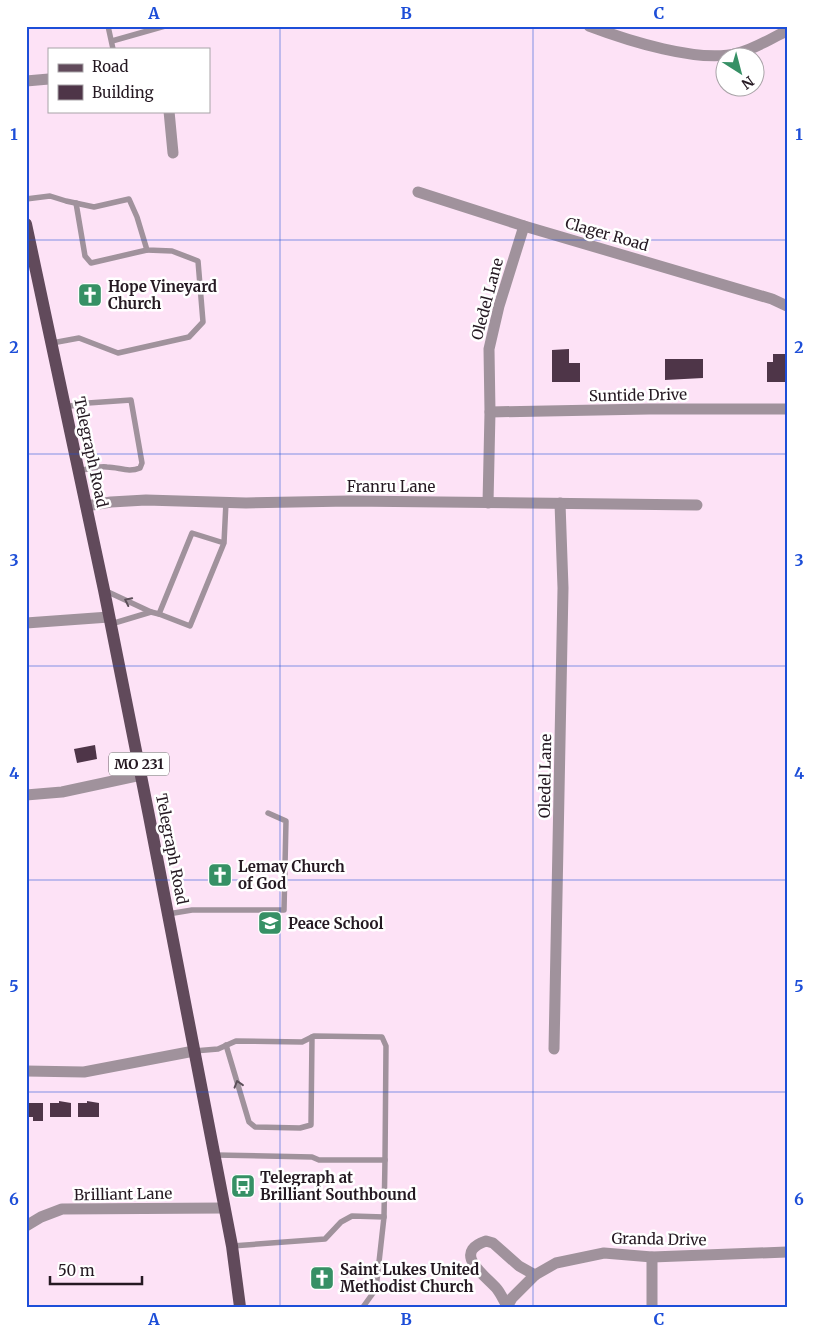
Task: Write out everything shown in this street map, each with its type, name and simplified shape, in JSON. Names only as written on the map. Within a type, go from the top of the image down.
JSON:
[{"type":"main road","name":"Telegraph Road","points":[[26,224],[104,590],[141,775],[232,1246],[240,1307]]},
{"type":"street","points":[[589,26],[692,56],[724,56],[739,53],[787,31]]},
{"type":"street","points":[[26,81],[48,79]]},
{"type":"street","points":[[169,112],[172,153]]},
{"type":"street","name":"Clager Road","points":[[418,192],[524,226],[772,299],[787,306]]},
{"type":"street","name":"Oledel Lane","points":[[488,503],[489,349],[499,306],[524,226]]},
{"type":"street","name":"Suntide Drive","points":[[490,412],[787,409]]},
{"type":"street","name":"Franru Lane","points":[[86,506],[146,500],[697,505]]},
{"type":"street","name":"Oledel Lane","points":[[554,1049],[563,588],[560,503]]},
{"type":"street","points":[[26,623],[110,621]]},
{"type":"street","points":[[26,795],[62,792],[141,775]]},
{"type":"street","points":[[26,1071],[84,1072],[194,1051]]},
{"type":"street","name":"Brilliant Lane","points":[[26,1226],[41,1217],[62,1210],[224,1208]]},
{"type":"street","name":"Granda Drive","points":[[535,1274],[519,1266],[493,1243],[486,1241],[478,1243],[472,1250],[470,1258],[474,1266],[498,1291],[507,1306],[512,1298],[535,1274],[556,1263],[604,1253],[652,1257],[787,1252]]},
{"type":"street","points":[[652,1257],[652,1307]]},
{"type":"lane","points":[[108,26],[113,48]]},
{"type":"lane","points":[[112,41],[165,26]]},
{"type":"lane","points":[[26,200],[50,196],[94,206],[129,199],[137,217],[147,250]]},
{"type":"lane","points":[[51,343],[79,338],[118,354],[190,337],[203,322],[198,261],[172,251],[147,250],[91,263],[85,256],[76,203]]},
{"type":"lane","points":[[65,408],[88,403],[131,400],[142,463],[140,468],[124,470],[94,467],[79,472]]},
{"type":"lane","points":[[104,590],[151,612],[190,626],[224,543],[226,502]]},
{"type":"lane","points":[[159,614],[192,533],[224,543]]},
{"type":"lane","points":[[110,621],[151,612]]},
{"type":"lane","points":[[168,914],[192,910],[284,910],[286,821],[268,812]]},
{"type":"lane","points":[[226,1045],[249,1122],[255,1127],[300,1128],[311,1125],[312,1037]]},
{"type":"lane","points":[[194,1051],[218,1049],[236,1041],[302,1042],[312,1037],[382,1038],[386,1046],[384,1217],[376,1289],[364,1307]]},
{"type":"lane","points":[[214,1155],[312,1157],[319,1160],[385,1160]]},
{"type":"lane","points":[[232,1246],[324,1239],[341,1222],[352,1216],[384,1217]]},
{"type":"building","points":[[569,349],[569,363],[580,363],[580,382],[552,382],[552,350]]},
{"type":"building","points":[[773,354],[787,354],[787,382],[767,382],[767,362],[773,362]]},
{"type":"building","points":[[665,359],[703,359],[703,378],[665,380]]},
{"type":"building","points":[[95,745],[97,759],[77,763],[74,749]]},
{"type":"building","points":[[59,1101],[71,1103],[71,1117],[50,1117],[50,1103],[59,1103]]},
{"type":"building","points":[[87,1101],[99,1103],[99,1117],[78,1117],[78,1103],[87,1103]]},
{"type":"building","points":[[26,1103],[43,1103],[43,1121],[33,1121],[33,1117],[26,1117]]},
{"type":"place","name":"Hope Vineyard Church","points":[[90,295]]},
{"type":"place","name":"Lemay Church of God","points":[[220,875]]},
{"type":"place","name":"Peace School","points":[[270,923]]},
{"type":"place","name":"Telegraph at Brilliant Southbound","points":[[243,1186]]},
{"type":"place","name":"Saint Lukes United Methodist Church","points":[[322,1278]]}]
